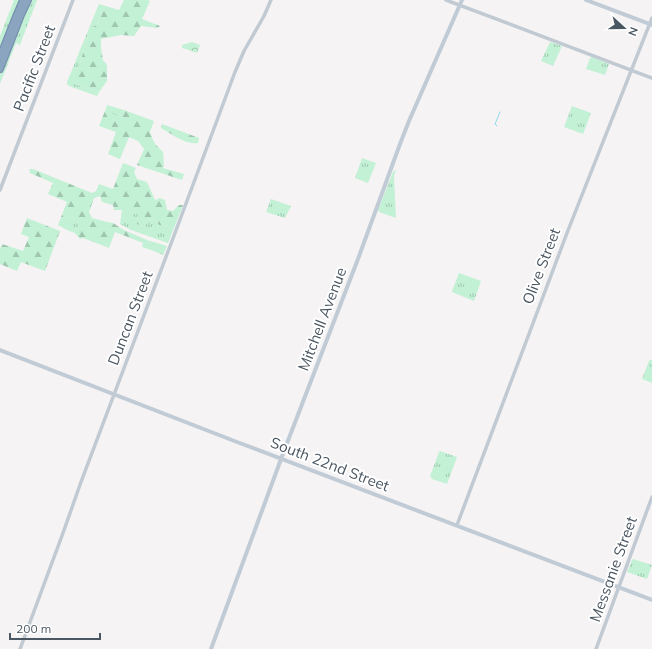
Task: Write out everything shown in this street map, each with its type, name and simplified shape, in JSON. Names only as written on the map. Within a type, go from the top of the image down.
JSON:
[{"type":"highway","points":[[0,57],[23,0]]},
{"type":"highway","points":[[0,69],[28,0]]},
{"type":"main road","name":"Mitchell Avenue","points":[[211,649],[281,458],[358,260],[400,144],[462,0]]},
{"type":"main road","points":[[586,0],[651,24]]},
{"type":"main road","name":"South 22nd Street","points":[[0,350],[652,600]]},
{"type":"street","name":"Pacific Street","points":[[0,190],[73,0]]},
{"type":"street","name":"Duncan Street","points":[[20,649],[236,70],[244,50],[264,16],[271,0]]},
{"type":"street","points":[[446,0],[652,78]]},
{"type":"street","name":"Olive Street","points":[[457,525],[531,326],[631,70],[651,24],[652,18]]},
{"type":"street","name":"Messanie Street","points":[[596,649],[652,497]]},
{"type":"green space","points":[[14,0],[19,0],[0,46],[0,36]]},
{"type":"green space","points":[[31,0],[37,0],[20,45],[16,43],[0,84],[0,75],[21,21]]},
{"type":"green space","points":[[124,0],[150,1],[142,19],[160,26],[158,28],[141,26],[134,36],[121,35],[101,39],[103,60],[107,65],[107,81],[99,92],[75,84],[70,80],[71,75],[79,67],[90,28],[97,25],[102,14],[96,11],[99,4],[119,10]]},
{"type":"green space","points":[[96,11],[102,14],[97,25],[90,28],[79,67],[71,75],[75,84],[99,92],[97,96],[67,84]]},
{"type":"green space","points":[[192,42],[200,45],[197,53],[182,48],[182,45]]},
{"type":"green space","points":[[550,42],[562,46],[553,66],[541,61]]},
{"type":"green space","points":[[592,57],[609,64],[605,75],[586,69],[590,58]]},
{"type":"green space","points":[[107,105],[124,110],[121,118],[105,111]]},
{"type":"green space","points":[[572,106],[591,113],[583,134],[564,127]]},
{"type":"green space","points":[[124,110],[154,121],[150,132],[156,145],[163,152],[163,168],[184,174],[182,180],[137,165],[144,149],[138,141],[129,137],[120,159],[108,154],[116,132],[99,126],[105,111],[121,117]]},
{"type":"green space","points":[[162,124],[199,138],[198,143],[188,142],[179,138],[161,128]]},
{"type":"green space","points":[[362,158],[376,163],[368,183],[355,178]]},
{"type":"green space","points":[[123,163],[136,168],[134,172],[137,179],[147,182],[155,200],[160,198],[165,200],[167,210],[173,211],[179,205],[183,205],[174,228],[159,225],[156,220],[148,219],[144,227],[137,224],[138,214],[129,210],[114,210],[113,205],[102,202],[100,196],[94,198],[89,212],[92,218],[113,223],[124,230],[147,240],[154,247],[154,251],[142,247],[143,243],[115,232],[109,248],[83,238],[80,239],[75,233],[72,232],[79,226],[72,216],[67,219],[67,230],[58,225],[67,202],[48,194],[53,183],[30,173],[29,169],[33,169],[92,193],[96,191],[99,184],[113,189]]},
{"type":"green space","points":[[396,170],[394,176],[396,218],[379,212],[378,210],[393,172]]},
{"type":"green space","points":[[271,199],[291,206],[285,218],[266,212]]},
{"type":"green space","points":[[122,210],[129,210],[138,214],[137,224],[144,227],[148,219],[156,220],[159,225],[174,228],[168,243],[131,230],[120,224]]},
{"type":"green space","points":[[72,216],[79,226],[72,232],[67,230],[67,219]]},
{"type":"green space","points":[[27,218],[60,231],[45,271],[21,262],[17,271],[0,264],[0,249],[2,244],[23,251],[29,237],[21,234]]},
{"type":"green space","points":[[147,240],[167,246],[163,255],[154,251],[154,247]]},
{"type":"green space","points":[[459,273],[481,281],[474,301],[452,292]]},
{"type":"green space","points":[[650,360],[652,360],[652,383],[642,379]]},
{"type":"green space","points":[[440,451],[457,457],[447,484],[432,479],[430,476]]},
{"type":"green space","points":[[633,559],[652,565],[647,579],[627,572]]},
{"type":"waterway","points":[[497,126],[495,124],[500,112]]}]
